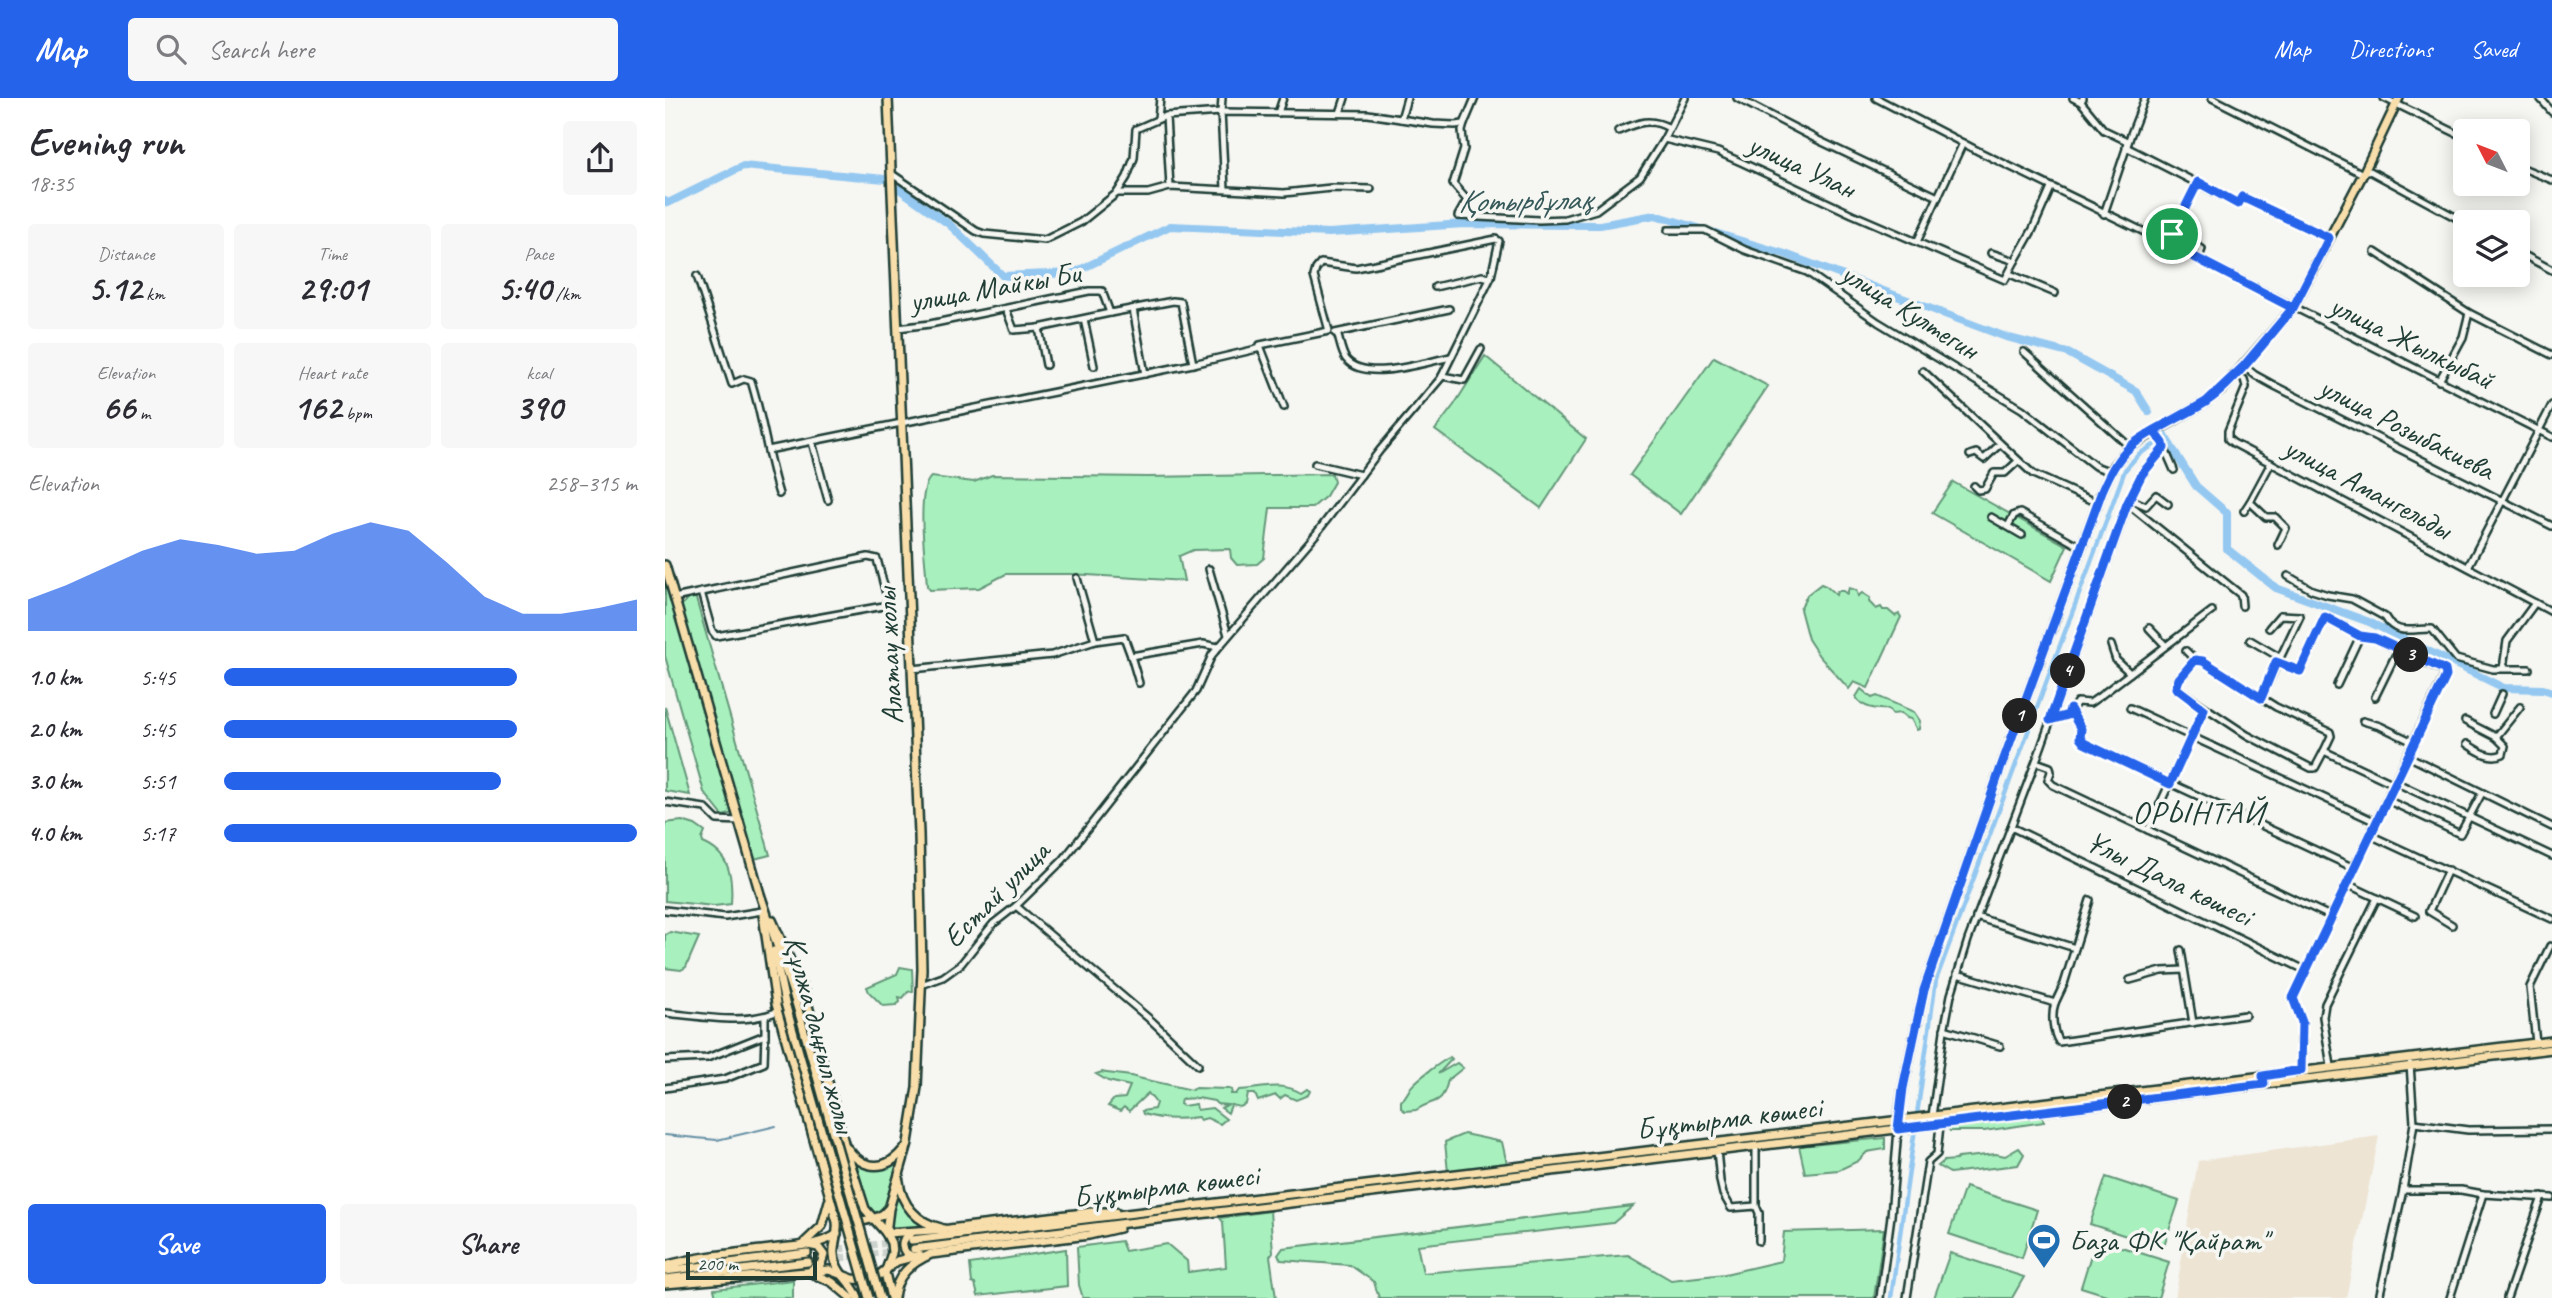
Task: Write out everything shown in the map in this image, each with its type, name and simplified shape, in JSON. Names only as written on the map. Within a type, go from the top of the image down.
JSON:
[{"type":"main road","name":"Алатау жолы","points":[[886,1233],[889,1209],[908,1143],[917,1087],[921,985],[919,834],[888,98]]},
{"type":"main road","points":[[1901,1129],[1898,1120],[1903,1088],[1924,990],[2001,767],[2097,503],[2112,469],[2130,447],[2206,402],[2244,366],[2293,308],[2398,101]]},
{"type":"main road","points":[[665,565],[768,919]]},
{"type":"main road","points":[[760,894],[771,981],[837,1222],[837,1235]]},
{"type":"main road","points":[[760,894],[805,994],[844,1143],[865,1209],[886,1233],[892,1250],[885,1275],[892,1298]]},
{"type":"main road","name":"Құлжа даңғыл жолы","points":[[768,919],[795,999],[880,1298]]},
{"type":"main road","name":"Құлжа даңғыл жолы","points":[[768,919],[785,1003],[869,1298]]},
{"type":"main road","name":"Бұқтырма көшесі","points":[[913,1245],[1145,1221],[1676,1151],[1756,1146],[1793,1137],[1940,1125],[2409,1058],[2552,1041]]},
{"type":"main road","name":"Бұқтырма көшесі","points":[[913,1245],[1149,1211],[1793,1137],[1898,1120],[2263,1080],[2301,1070],[2410,1067],[2552,1049]]},
{"type":"main road","points":[[844,1143],[857,1160],[875,1167],[884,1166],[894,1160],[908,1143]]},
{"type":"main road","points":[[829,1192],[840,1206],[851,1205],[856,1196],[854,1174]]},
{"type":"main road","points":[[899,1177],[901,1194],[912,1212],[927,1223],[949,1229]]},
{"type":"main road","points":[[798,1246],[822,1226],[829,1207],[829,1192]]},
{"type":"main road","points":[[1306,1192],[1307,1201]]},
{"type":"main road","points":[[858,1298],[853,1285],[837,1266],[833,1245],[845,1226],[883,1216],[889,1209]]},
{"type":"main road","points":[[804,1268],[829,1270],[843,1273],[853,1279],[866,1280],[878,1276],[913,1245],[949,1229],[1092,1212],[1149,1211]]},
{"type":"main road","points":[[863,1221],[880,1226]]},
{"type":"main road","points":[[892,1298],[901,1275],[912,1264],[931,1254],[1089,1235],[1145,1221]]},
{"type":"main road","points":[[886,1233],[931,1254]]},
{"type":"main road","points":[[798,1246],[837,1235]]},
{"type":"main road","points":[[665,1266],[798,1246],[816,1246],[824,1255],[818,1267],[665,1282]]},
{"type":"main road","points":[[665,1271],[807,1253]]},
{"type":"main road","points":[[804,1268],[832,1282],[851,1298]]},
{"type":"street","points":[[1159,119],[1160,98]]},
{"type":"street","points":[[1222,98],[1225,189]]},
{"type":"street","points":[[1278,113],[1283,98]]},
{"type":"street","points":[[1340,113],[1345,98]]},
{"type":"street","points":[[1401,119],[1407,98]]},
{"type":"street","points":[[1475,98],[1462,131],[1464,149],[1453,184],[1467,200],[1458,216],[1539,220],[1565,219],[1596,210],[1640,177],[1685,98]]},
{"type":"street","points":[[1737,98],[1938,197]]},
{"type":"street","name":"улица Жылкыбай","points":[[1877,98],[2051,188],[2167,243],[2552,437]]},
{"type":"street","points":[[2073,98],[2082,100],[2104,130],[2127,141],[2126,147]]},
{"type":"street","points":[[2104,214],[2145,98]]},
{"type":"street","points":[[2212,98],[2363,174],[2370,171],[2453,216]]},
{"type":"street","points":[[2384,98],[2398,101],[2453,131]]},
{"type":"street","points":[[2540,98],[2552,112]]},
{"type":"street","points":[[892,174],[976,231],[1045,240],[1081,222],[1117,193],[1132,166],[1136,129],[1166,116],[1221,112],[1340,113],[1464,124]]},
{"type":"street","points":[[1166,116],[1170,187]]},
{"type":"street","points":[[1618,131],[1640,121],[1652,121],[1669,128]]},
{"type":"street","name":"улица Улан","points":[[1664,139],[1731,157],[2005,280],[2010,274]]},
{"type":"street","points":[[1917,242],[1963,143]]},
{"type":"street","points":[[2126,147],[2238,204],[2242,197],[2329,238]]},
{"type":"street","points":[[2531,171],[2552,180]]},
{"type":"street","points":[[2167,243],[2198,182]]},
{"type":"street","points":[[1117,193],[1148,193],[1170,187],[1284,193],[1331,188],[1371,189]]},
{"type":"street","points":[[2051,188],[2010,274],[2055,293]]},
{"type":"street","name":"улица Култегин","points":[[1668,230],[1705,230],[1745,250],[1807,272],[1878,322],[2022,408],[2095,466],[2112,469]]},
{"type":"street","points":[[2172,234],[2202,249],[2198,260]]},
{"type":"street","name":"Естай улица","points":[[921,985],[943,976],[961,964],[993,924],[1016,906],[1063,860],[1196,691],[1212,654],[1316,534],[1442,376],[1490,278],[1499,241],[1497,239],[1356,268],[1321,263],[1315,269],[1314,276],[1329,331]]},
{"type":"street","points":[[2375,252],[2469,313],[2552,355]]},
{"type":"street","points":[[1991,253],[2015,261]]},
{"type":"street","points":[[2530,258],[2552,270]]},
{"type":"street","points":[[697,276],[732,384],[744,379],[751,381],[762,418],[769,463],[779,494]]},
{"type":"street","points":[[1434,287],[1482,276],[1490,278]]},
{"type":"street","name":"улица Майкы Би","points":[[898,327],[930,324],[1089,291],[1102,291],[1110,313],[1181,302],[1193,364]]},
{"type":"street","points":[[1006,309],[1014,330],[1038,328],[1110,313]]},
{"type":"street","points":[[1133,309],[1145,374]]},
{"type":"street","points":[[768,450],[1193,364],[1260,348],[1261,345],[1329,331],[1337,333],[1449,310]]},
{"type":"street","points":[[2439,381],[2463,337],[2469,313]]},
{"type":"street","points":[[1084,318],[1094,366]]},
{"type":"street","points":[[1038,328],[1046,365]]},
{"type":"street","points":[[1337,333],[1343,356],[1350,363],[1372,371],[1451,357]]},
{"type":"street","points":[[1260,348],[1284,407]]},
{"type":"street","points":[[1442,376],[1464,380],[1481,349]]},
{"type":"street","points":[[2024,352],[2130,447]]},
{"type":"street","name":"улица Розыбакиева","points":[[2244,366],[2275,386],[2552,526]]},
{"type":"street","points":[[1923,371],[2033,474],[2097,503]]},
{"type":"street","name":"улица Амангельды","points":[[2236,374],[2244,379],[2246,387],[2228,431],[2228,439],[2552,612]]},
{"type":"street","points":[[2468,567],[2552,405]]},
{"type":"street","points":[[2154,431],[2163,443],[2174,470]]},
{"type":"street","points":[[812,442],[828,500]]},
{"type":"street","points":[[1970,455],[1976,453],[1985,459],[2000,444]]},
{"type":"street","points":[[1930,1117],[1944,1029],[1957,974],[1976,917],[2036,762],[2129,502],[2142,474],[2164,447]]},
{"type":"street","points":[[1974,486],[1978,490],[1985,489],[1994,473],[2005,473],[2018,461]]},
{"type":"street","points":[[2245,511],[2271,463]]},
{"type":"street","points":[[1315,464],[1361,475]]},
{"type":"street","points":[[2129,502],[2146,506],[2156,495],[2168,504]]},
{"type":"street","points":[[2129,502],[2241,595],[2242,606]]},
{"type":"street","points":[[2250,502],[2266,517],[2276,517],[2285,524],[2286,528],[2278,545]]},
{"type":"street","points":[[2008,526],[2014,515],[2020,513],[2081,547]]},
{"type":"street","points":[[1991,517],[2022,535]]},
{"type":"street","points":[[674,598],[701,592],[868,557],[877,559],[889,606],[716,636],[712,631],[701,592]]},
{"type":"street","points":[[1209,569],[1228,635]]},
{"type":"street","points":[[2288,576],[2312,590],[2352,599],[2411,633],[2432,629],[2456,659],[2493,669],[2529,670]]},
{"type":"street","points":[[1077,578],[1095,641]]},
{"type":"street","points":[[2503,668],[2507,641],[2535,603]]},
{"type":"street","points":[[2050,720],[2068,715],[2077,702],[2090,702],[2212,611]]},
{"type":"street","points":[[2261,698],[2277,659],[2300,616],[2280,615],[2269,628]]},
{"type":"street","points":[[2250,640],[2300,671],[2325,617],[2360,636],[2375,638],[2447,672],[2293,998],[2302,1022],[2301,1070]]},
{"type":"street","points":[[2149,628],[2165,645]]},
{"type":"street","points":[[2337,685],[2360,636]]},
{"type":"street","points":[[912,669],[1052,655],[1095,641],[1124,637],[1139,683]]},
{"type":"street","points":[[1131,656],[1203,645],[1218,648]]},
{"type":"street","points":[[2111,645],[2116,660],[2130,673]]},
{"type":"street","points":[[2375,697],[2398,650]]},
{"type":"street","points":[[2186,651],[2195,660],[2203,661],[2261,698],[2330,732],[2331,736],[2315,768],[2265,745],[2204,709],[2176,688],[2179,679],[2195,660]]},
{"type":"street","points":[[2493,714],[2502,694]]},
{"type":"street","points":[[2496,737],[2520,706]]},
{"type":"street","points":[[2130,708],[2376,822]]},
{"type":"street","points":[[2070,709],[2081,729],[2080,738],[2084,743],[2354,868]]},
{"type":"street","points":[[2148,830],[2204,709]]},
{"type":"street","points":[[2363,721],[2415,743]]},
{"type":"street","points":[[2465,721],[2496,737],[2505,746],[2503,754],[2497,757],[2488,756],[2467,744]]},
{"type":"street","points":[[2324,751],[2552,856]]},
{"type":"street","points":[[2408,756],[2552,827]]},
{"type":"street","points":[[2036,762],[2052,769],[2048,780],[2053,785],[2332,917]]},
{"type":"street","points":[[2386,800],[2460,834],[2464,831],[2482,793]]},
{"type":"street","points":[[665,802],[705,808],[717,820],[740,821]]},
{"type":"street","name":"Ұлы Дала көшесі","points":[[2011,827],[2307,971]]},
{"type":"street","points":[[2370,835],[2552,919]]},
{"type":"street","points":[[2448,870],[2430,911],[2452,925]]},
{"type":"street","points":[[2347,884],[2415,916]]},
{"type":"street","points":[[2332,1071],[2323,1017],[2325,1004],[2377,898]]},
{"type":"street","points":[[2090,900],[2055,1003],[2053,1017],[2059,1042],[2245,1015]]},
{"type":"street","points":[[1016,906],[1153,1022],[1198,1065]]},
{"type":"street","points":[[665,911],[726,917],[762,911]]},
{"type":"street","points":[[1976,917],[2075,948]]},
{"type":"street","points":[[2536,1043],[2530,987],[2550,946]]},
{"type":"street","points":[[2181,950],[2193,1023]]},
{"type":"street","points":[[2130,980],[2162,971],[2184,970]]},
{"type":"street","points":[[1957,974],[2055,1003]]},
{"type":"street","points":[[665,1013],[741,1018],[765,1017],[778,1011]]},
{"type":"street","points":[[665,1088],[725,1079],[764,1063],[765,1017]]},
{"type":"street","points":[[1944,1029],[2000,1046]]},
{"type":"street","points":[[665,1060],[706,1058],[765,1035]]},
{"type":"street","points":[[2379,1298],[2403,1190],[2414,1123],[2409,1058]]},
{"type":"street","points":[[2414,1123],[2468,1130],[2552,1129]]},
{"type":"street","points":[[1907,1298],[1928,1161],[1937,1154],[1940,1125]]},
{"type":"street","points":[[1880,1298],[1901,1129]]},
{"type":"street","points":[[1756,1146],[1759,1241]]},
{"type":"street","points":[[1717,1150],[1720,1181],[1728,1204],[1733,1208],[1756,1206]]},
{"type":"street","points":[[2403,1190],[2461,1190],[2552,1198]]},
{"type":"street","points":[[2450,1298],[2483,1194]]},
{"type":"street","points":[[2507,1298],[2542,1198]]},
{"type":"shaded area","points":[[2379,1136],[2346,1298],[2175,1298],[2198,1161]]},
{"type":"green space","points":[[1485,356],[1586,439],[1541,508],[1435,430]]},
{"type":"green space","points":[[1714,357],[1768,386],[1681,514],[1630,475]]},
{"type":"green space","points":[[1332,474],[1334,482],[1326,496],[1312,508],[1270,508],[1264,558],[1257,564],[1237,565],[1231,558],[1230,549],[1193,550],[1179,556],[1184,581],[1071,574],[1006,574],[979,588],[930,590],[927,586],[922,511],[923,496],[931,477],[974,482],[992,475],[1148,477]]},
{"type":"green space","points":[[1953,482],[2067,546],[2051,581],[1932,513]]},
{"type":"green space","points":[[665,581],[733,813],[723,816],[704,792],[665,656]]},
{"type":"green space","points":[[1821,584],[1836,595],[1837,591],[1847,594],[1849,588],[1856,590],[1858,596],[1862,593],[1870,598],[1869,602],[1876,609],[1881,607],[1901,617],[1868,688],[1854,682],[1849,689],[1819,656],[1808,639],[1800,609],[1807,595]]},
{"type":"green space","points":[[694,592],[770,855],[754,859],[680,607]]},
{"type":"green space","points":[[1861,689],[1872,698],[1877,696],[1914,712],[1920,721],[1919,729],[1917,730],[1911,719],[1901,713],[1892,714],[1888,709],[1875,709],[1862,704],[1856,697]]},
{"type":"green space","points":[[665,707],[690,795],[665,791]]},
{"type":"green space","points":[[682,821],[705,832],[703,843],[719,853],[724,860],[730,876],[731,904],[714,906],[665,901],[665,823]]},
{"type":"green space","points":[[670,932],[699,937],[686,967],[681,970],[665,968],[665,935]]},
{"type":"green space","points":[[900,967],[912,969],[913,991],[903,998],[899,997],[900,1002],[896,1005],[883,1006],[867,987],[897,974]]},
{"type":"green space","points":[[1450,1057],[1452,1059],[1438,1074],[1457,1063],[1463,1068],[1448,1080],[1440,1098],[1416,1110],[1405,1111],[1401,1108],[1401,1101],[1411,1087]]},
{"type":"green space","points":[[1102,1072],[1192,1090],[1229,1089],[1232,1090],[1231,1094],[1236,1094],[1239,1090],[1271,1087],[1286,1087],[1301,1093],[1307,1089],[1310,1091],[1308,1095],[1296,1100],[1285,1095],[1280,1099],[1276,1095],[1258,1101],[1255,1094],[1248,1094],[1246,1104],[1240,1107],[1231,1105],[1228,1113],[1221,1108],[1227,1105],[1214,1101],[1181,1099],[1180,1104],[1183,1106],[1196,1104],[1197,1110],[1212,1108],[1226,1119],[1220,1124],[1207,1118],[1171,1119],[1143,1114],[1142,1111],[1154,1109],[1156,1103],[1148,1093],[1129,1111],[1124,1107],[1120,1111],[1108,1106],[1114,1099],[1125,1098],[1130,1086],[1108,1081],[1096,1074]]},
{"type":"green space","points":[[2038,1114],[2044,1122],[1984,1131],[1950,1131],[1948,1128],[1952,1125]]},
{"type":"green space","points":[[1464,1134],[1502,1142],[1507,1164],[1448,1172],[1445,1142]]},
{"type":"green space","points":[[1885,1138],[1885,1149],[1867,1152],[1858,1161],[1839,1170],[1805,1173],[1799,1146]]},
{"type":"green space","points":[[2019,1148],[2024,1154],[2018,1165],[1950,1173],[1938,1166],[1944,1161],[1958,1158],[1996,1154],[2005,1156]]},
{"type":"green space","points":[[1670,1151],[1671,1154],[1309,1196],[1310,1195]]},
{"type":"green space","points":[[899,1158],[884,1211],[876,1215],[871,1213],[855,1161],[867,1167],[883,1168]]},
{"type":"green space","points":[[2106,1177],[2179,1201],[2163,1248],[2090,1224]]},
{"type":"green space","points":[[1965,1187],[2037,1210],[2022,1258],[1949,1234]]},
{"type":"green space","points":[[898,1188],[902,1200],[935,1228],[893,1228],[890,1219]]},
{"type":"green space","points":[[1633,1206],[1613,1223],[1417,1245],[1423,1273],[1628,1255],[1671,1280],[1725,1274],[1781,1261],[1784,1232],[1884,1229],[1874,1298],[1379,1298],[1374,1282],[1350,1265],[1281,1260],[1278,1255],[1283,1248]]},
{"type":"green space","points":[[1270,1211],[1273,1252],[1270,1256],[1276,1298],[1083,1298],[1079,1285],[1077,1247],[1121,1241],[1125,1251],[1167,1244],[1187,1261],[1188,1272],[1226,1267],[1223,1222],[1220,1218]]},
{"type":"green space","points":[[2096,1239],[2169,1262],[2158,1298],[2116,1298],[2081,1287]]},
{"type":"green space","points":[[1066,1249],[1067,1286],[978,1296],[975,1284],[972,1283],[970,1264]]},
{"type":"green space","points":[[1950,1253],[2024,1277],[2012,1298],[1934,1298]]},
{"type":"green space","points":[[793,1280],[793,1298],[716,1297],[714,1289]]},
{"type":"waterway","name":"Қотырбұлақ","points":[[665,201],[668,203],[743,166],[885,179]]},
{"type":"waterway","name":"Қотырбұлақ","points":[[899,189],[950,225],[1003,276],[1073,273],[1170,226],[1329,233],[1464,224],[1600,225],[1655,215],[1785,254],[2006,337],[2068,353],[2136,391],[2149,412]]},
{"type":"waterway","name":"Қотырбұлақ","points":[[2164,435],[2196,486],[2227,513],[2227,549],[2276,588],[2369,622],[2504,688],[2543,689],[2552,692]]},
{"type":"waterway","name":"Бұқтырма көшесі","points":[[1891,1298],[1936,980],[2125,470],[2139,454],[2154,445]]},
{"type":"waterway","points":[[665,1135],[717,1140],[776,1126]]},
{"type":"tunnel","points":[[807,1253],[912,1240]]},
{"type":"tunnel","points":[[808,1262],[914,1249]]},
{"type":"place","name":"База ФК \"Қайрат\"","points":[[2044,1270]]},
{"type":"district","name":"ОРЫНТАЙ","points":[[2199,812]]},
{"type":"route","points":[[2172,234],[2167,243],[2293,308],[2222,390],[2206,402],[2154,431],[2130,446],[2114,465],[2102,491],[2001,767],[1924,990],[1903,1088],[1898,1129],[2264,1084],[2263,1076],[2301,1070],[2302,1022],[2293,998],[2446,676],[2445,670],[2375,638],[2360,636],[2325,617],[2302,669],[2298,672],[2276,662],[2261,698],[2203,661],[2195,660],[2179,679],[2176,688],[2204,709],[2170,784],[2084,743],[2080,738],[2081,729],[2070,709],[2068,715],[2050,720],[2127,504],[2142,474],[2164,448],[2154,431],[2206,402],[2222,390],[2244,366],[2293,308],[2329,238],[2242,197],[2238,204],[2198,182],[2172,234]]}]
